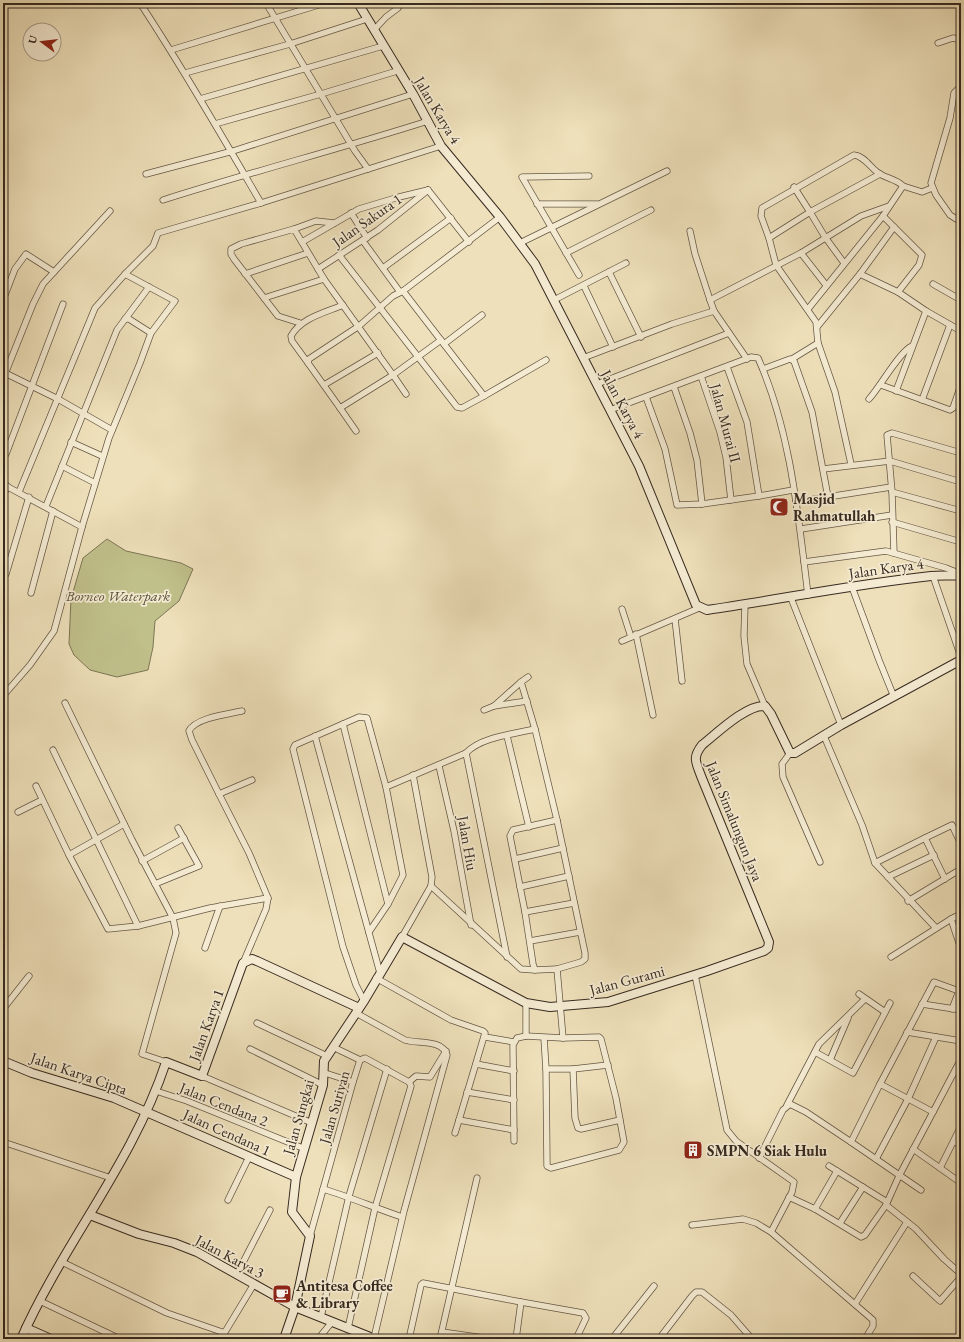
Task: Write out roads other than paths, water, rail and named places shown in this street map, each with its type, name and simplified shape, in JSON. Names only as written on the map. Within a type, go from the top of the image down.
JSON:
[{"type":"street","points":[[140,3],[171,50],[215,124],[233,151],[261,203]]},
{"type":"street","points":[[266,3],[351,145],[368,170]]},
{"type":"street","points":[[171,50],[325,3]]},
{"type":"street","name":"Jalan Karya 4","points":[[358,3],[413,94],[441,146],[500,216],[535,264],[639,466],[692,598],[699,608],[707,610],[791,598],[852,587],[933,576],[961,575]]},
{"type":"street","points":[[374,30],[386,17],[398,8]]},
{"type":"street","points":[[185,73],[290,44],[367,19]]},
{"type":"street","points":[[938,43],[953,38],[961,40]]},
{"type":"street","points":[[200,99],[384,46]]},
{"type":"street","points":[[215,124],[321,94],[398,70]]},
{"type":"street","points":[[961,86],[954,92],[950,118],[931,177],[932,188],[950,215],[961,222]]},
{"type":"street","points":[[146,174],[233,151],[336,120],[413,94]]},
{"type":"street","points":[[163,200],[245,174],[351,145],[428,121]]},
{"type":"street","points":[[19,492],[95,308],[125,274],[153,246],[158,233],[261,203],[441,146]]},
{"type":"street","points":[[851,464],[835,392],[818,343],[816,322],[776,265],[762,216],[762,208],[794,187],[854,155],[860,157],[880,174],[893,179],[903,186],[918,192],[932,188]]},
{"type":"street","points":[[520,243],[667,171]]},
{"type":"street","points":[[769,238],[810,212],[880,174]]},
{"type":"street","points":[[579,275],[522,177],[589,176]]},
{"type":"street","points":[[808,309],[883,216],[903,186]]},
{"type":"street","points":[[794,187],[825,237],[844,263]]},
{"type":"street","points":[[302,242],[351,213],[399,196],[428,190],[469,242]]},
{"type":"street","name":"Jalan Sakura 1","points":[[318,269],[365,239],[428,190]]},
{"type":"street","points":[[537,204],[599,204]]},
{"type":"street","points":[[710,300],[801,253],[861,216],[889,206]]},
{"type":"street","points":[[566,253],[651,210]]},
{"type":"street","points":[[3,379],[4,372],[33,304],[44,284],[110,211]]},
{"type":"street","points":[[351,213],[383,268],[484,396]]},
{"type":"street","points":[[308,363],[308,359],[359,326],[402,291],[469,242],[500,216]]},
{"type":"street","points":[[883,216],[922,255],[919,265],[898,292]]},
{"type":"street","points":[[383,268],[451,218]]},
{"type":"street","points":[[300,323],[278,316],[231,254],[232,249],[248,242],[316,221],[334,223]]},
{"type":"street","points":[[817,327],[860,274],[894,227]]},
{"type":"street","points":[[294,229],[324,279],[359,326],[406,394]]},
{"type":"street","points":[[690,231],[695,254],[714,311],[747,359]]},
{"type":"street","points":[[801,253],[826,285]]},
{"type":"street","points":[[3,300],[15,269],[26,254],[54,272]]},
{"type":"street","points":[[245,274],[308,254]]},
{"type":"street","points":[[339,255],[417,357],[459,408],[484,396],[546,360]]},
{"type":"street","points":[[554,300],[584,286],[626,263]]},
{"type":"street","points":[[609,272],[641,337]]},
{"type":"street","points":[[3,696],[30,665],[54,631],[102,456],[151,333],[175,301],[125,274]]},
{"type":"street","points":[[860,274],[898,292],[926,311],[961,331]]},
{"type":"street","points":[[264,298],[324,279]]},
{"type":"street","points":[[933,284],[961,300]]},
{"type":"street","points":[[584,286],[613,347]]},
{"type":"street","points":[[46,506],[117,330],[148,287]]},
{"type":"street","points":[[6,454],[63,304]]},
{"type":"street","points":[[343,305],[300,323],[291,336],[292,340],[356,431]]},
{"type":"street","points":[[583,358],[672,324],[714,311]]},
{"type":"street","points":[[896,391],[926,311]]},
{"type":"street","points":[[340,408],[393,375],[417,357],[482,315]]},
{"type":"street","points":[[125,319],[133,321],[151,333]]},
{"type":"street","points":[[922,400],[950,325]]},
{"type":"street","points":[[597,384],[729,333]]},
{"type":"street","points":[[763,368],[792,359],[818,343]]},
{"type":"street","points":[[869,399],[881,385],[899,357],[907,348],[912,346]]},
{"type":"street","points":[[324,385],[378,353]]},
{"type":"street","points":[[610,410],[747,359],[757,357],[763,368],[784,436],[796,502],[808,595]]},
{"type":"street","points":[[792,359],[812,412],[828,496]]},
{"type":"street","points":[[727,367],[747,422],[759,496]]},
{"type":"street","points":[[4,372],[58,399],[112,430]]},
{"type":"street","name":"Jalan Murai II","points":[[701,376],[720,432],[726,457],[731,500]]},
{"type":"street","points":[[881,385],[950,410],[953,408],[961,385]]},
{"type":"street","points":[[674,387],[690,433],[697,460],[702,504]]},
{"type":"street","points":[[646,397],[665,449],[677,505],[702,504],[793,490]]},
{"type":"street","points":[[894,553],[892,490],[887,436],[892,433],[961,453]]},
{"type":"street","points":[[72,442],[102,456]]},
{"type":"street","points":[[823,468],[890,461],[961,482]]},
{"type":"street","points":[[62,466],[95,483]]},
{"type":"street","points":[[3,482],[8,487],[46,506],[82,527]]},
{"type":"street","points":[[3,494],[8,487]]},
{"type":"street","points":[[796,502],[828,496],[892,490],[961,511]]},
{"type":"street","points":[[6,574],[29,497]]},
{"type":"street","points":[[31,593],[53,511]]},
{"type":"street","points":[[800,529],[892,515]]},
{"type":"street","points":[[892,522],[961,542]]},
{"type":"street","points":[[804,562],[886,551],[946,568],[961,575]]},
{"type":"street","points":[[933,576],[961,657]]},
{"type":"street","points":[[852,587],[894,697]]},
{"type":"street","points":[[791,598],[841,725]]},
{"type":"street","points":[[745,604],[744,636],[747,664],[765,706],[790,753]]},
{"type":"street","points":[[622,641],[699,608]]},
{"type":"street","points":[[622,609],[634,635],[653,715]]},
{"type":"street","points":[[675,619],[682,681]]},
{"type":"street","points":[[820,862],[783,777],[782,764],[790,753],[795,753],[841,725],[961,660]]},
{"type":"street","points":[[494,706],[528,677]]},
{"type":"street","points":[[431,886],[471,925],[521,969],[557,969],[581,962],[585,959],[557,820],[535,729],[521,682]]},
{"type":"street","points":[[484,710],[494,706],[527,701]]},
{"type":"street","points":[[65,703],[142,861],[173,918],[176,932],[142,1054],[166,1062]]},
{"type":"street","name":"Jalan Simalungun Jaya","points":[[765,706],[758,706],[744,713],[702,745],[695,756],[701,776],[769,942]]},
{"type":"street","points":[[242,711],[212,717],[193,724],[189,731],[192,740],[249,852],[268,898],[266,909],[243,963]]},
{"type":"street","points":[[364,1001],[356,985],[343,947],[294,756],[293,747],[294,745],[360,717],[367,718],[386,787],[403,875],[388,904],[369,932]]},
{"type":"street","points":[[343,724],[388,904]]},
{"type":"street","points":[[386,787],[413,775],[440,766],[466,753],[471,747],[535,729]]},
{"type":"street","points":[[315,736],[369,932],[378,976],[450,1020],[483,1031],[485,1037],[455,1133]]},
{"type":"street","points":[[507,736],[529,827]]},
{"type":"street","points":[[824,736],[862,824],[874,863],[908,901],[936,928]]},
{"type":"street","points":[[53,750],[138,926]]},
{"type":"street","points":[[466,753],[507,957]]},
{"type":"street","name":"Jalan Hiu","points":[[440,766],[454,831],[471,925]]},
{"type":"street","points":[[358,1010],[431,886],[432,877],[413,775]]},
{"type":"street","points":[[219,794],[252,780]]},
{"type":"street","points":[[36,786],[106,928],[111,930],[138,926],[220,906],[268,898]]},
{"type":"street","points":[[18,812],[42,800]]},
{"type":"street","points":[[535,970],[514,859],[511,833],[513,830],[557,820]]},
{"type":"street","points":[[69,855],[124,824]]},
{"type":"street","points":[[874,863],[952,824],[961,844]]},
{"type":"street","points":[[155,884],[199,866],[178,828]]},
{"type":"street","points":[[142,861],[184,838]]},
{"type":"street","points":[[926,838],[945,879]]},
{"type":"street","points":[[514,859],[563,848]]},
{"type":"street","points":[[888,877],[934,855]]},
{"type":"street","points":[[908,901],[961,869]]},
{"type":"street","points":[[520,887],[569,876]]},
{"type":"street","points":[[525,912],[574,903]]},
{"type":"street","points":[[205,948],[220,906]]},
{"type":"street","points":[[891,957],[961,914]]},
{"type":"street","points":[[951,920],[961,949]]},
{"type":"street","points":[[530,941],[580,932]]},
{"type":"street","name":"Jalan Gurami","points":[[402,937],[533,1006],[561,1006],[608,1002],[695,975],[764,951],[768,948],[769,942]]},
{"type":"street","points":[[243,963],[252,959],[257,961],[358,1010],[412,1043],[425,1041],[446,1051]]},
{"type":"street","name":"Jalan Karya 1","points":[[21,1339],[40,1301],[111,1178],[146,1112],[166,1062],[202,1076],[243,963]]},
{"type":"street","points":[[557,969],[563,1038]]},
{"type":"street","points":[[695,975],[727,1130],[736,1141],[759,1158],[793,1179],[795,1183],[771,1232]]},
{"type":"street","points":[[3,1009],[29,976]]},
{"type":"street","points":[[851,1142],[934,982],[959,992],[952,1009]]},
{"type":"street","points":[[859,994],[885,1012]]},
{"type":"street","points":[[759,1158],[783,1110],[820,1044],[866,999]]},
{"type":"street","points":[[526,1003],[526,1036]]},
{"type":"street","points":[[815,1052],[853,1073],[890,1003]]},
{"type":"street","points":[[922,1004],[961,1010]]},
{"type":"street","name":"Jalan Sungkai","points":[[310,1236],[292,1212],[296,1177],[323,1085],[325,1073],[323,1066],[327,1056],[358,1010]]},
{"type":"street","points":[[830,1060],[849,1015]]},
{"type":"street","points":[[257,1023],[327,1056]]},
{"type":"street","points":[[907,1032],[961,1041]]},
{"type":"street","points":[[514,1141],[514,1042],[517,1038],[526,1036],[544,1038],[599,1037],[604,1043],[624,1142],[619,1150],[548,1168],[544,1038]]},
{"type":"street","points":[[485,1037],[514,1042]]},
{"type":"street","points":[[876,1159],[908,1099],[936,1038]]},
{"type":"street","points":[[333,1047],[360,1060]]},
{"type":"street","points":[[250,1049],[323,1085]]},
{"type":"street","points":[[348,1328],[375,1208],[411,1086],[409,1082],[416,1076],[430,1077],[446,1051]]},
{"type":"street","points":[[374,1339],[402,1216],[447,1056],[446,1051]]},
{"type":"street","name":"Jalan Suriyan","points":[[310,1236],[360,1060],[366,1058],[409,1082]]},
{"type":"street","points":[[789,1197],[815,1209],[840,1223],[856,1235],[863,1237],[887,1204],[899,1176],[961,1060]]},
{"type":"street","name":"Jalan Karya Cipta","points":[[3,1061],[32,1072],[114,1098],[146,1112]]},
{"type":"street","points":[[476,1064],[514,1071]]},
{"type":"street","points":[[546,1069],[574,1069],[608,1065]]},
{"type":"street","points":[[320,1317],[349,1196],[386,1069]]},
{"type":"street","points":[[574,1069],[575,1118],[578,1128],[620,1120]]},
{"type":"street","points":[[325,1073],[353,1082]]},
{"type":"street","points":[[202,1076],[312,1123]]},
{"type":"street","points":[[880,1084],[933,1112]]},
{"type":"street","name":"Jalan Cendana 2","points":[[156,1090],[187,1101],[305,1150]]},
{"type":"street","points":[[467,1092],[514,1100]]},
{"type":"street","points":[[787,1105],[793,1105],[806,1112],[921,1190]]},
{"type":"street","name":"Jalan Cendana 1","points":[[146,1112],[296,1177]]},
{"type":"street","points":[[459,1120],[514,1130]]},
{"type":"street","points":[[940,1168],[961,1126]]},
{"type":"street","points":[[954,1141],[961,1146]]},
{"type":"street","points":[[3,1142],[111,1178]]},
{"type":"street","points":[[914,1149],[961,1184]]},
{"type":"street","points":[[228,1200],[249,1157]]},
{"type":"street","points":[[829,1166],[887,1204],[916,1229],[944,1259],[961,1274]]},
{"type":"street","points":[[815,1209],[837,1171]]},
{"type":"street","points":[[440,1339],[477,1178]]},
{"type":"street","points":[[840,1223],[863,1187]]},
{"type":"street","points":[[323,1189],[349,1196],[375,1208],[402,1216]]},
{"type":"street","points":[[238,1274],[270,1210]]},
{"type":"street","name":"Jalan Karya 3","points":[[90,1215],[139,1234],[174,1243],[197,1252],[295,1307],[374,1339]]},
{"type":"street","points":[[692,1225],[743,1219],[756,1223],[771,1232],[873,1320],[873,1326],[865,1339]]},
{"type":"street","points":[[855,1304],[907,1222]]},
{"type":"street","points":[[284,1339],[295,1307],[310,1236]]},
{"type":"street","points":[[62,1262],[167,1313],[222,1332],[225,1332],[254,1284]]},
{"type":"street","points":[[912,1276],[940,1301],[961,1277]]},
{"type":"street","points":[[409,1339],[421,1284],[426,1282],[585,1315],[586,1318],[576,1339]]},
{"type":"street","points":[[612,1339],[654,1286]]},
{"type":"street","points":[[659,1339],[692,1296],[696,1292],[702,1292],[731,1316],[752,1339]]},
{"type":"street","points":[[40,1301],[120,1339]]},
{"type":"street","points":[[516,1339],[521,1302]]},
{"type":"street","points":[[318,1339],[332,1322]]},
{"type":"street","points":[[26,1328],[51,1339]]},
{"type":"street","points":[[352,1339],[358,1332]]},
{"type":"street","points":[[442,1332],[491,1339]]},
{"type":"street","points":[[3,1335],[11,1339]]},
{"type":"place","name":"Masjid Rahmatullah","points":[[779,507]]},
{"type":"place","name":"SMPN 6 Siak Hulu","points":[[693,1150]]},
{"type":"place","name":"Antitesa Coffee & Library","points":[[282,1294]]},
{"type":"park label","name":"Borneo Waterpark","points":[[118,595]]}]
